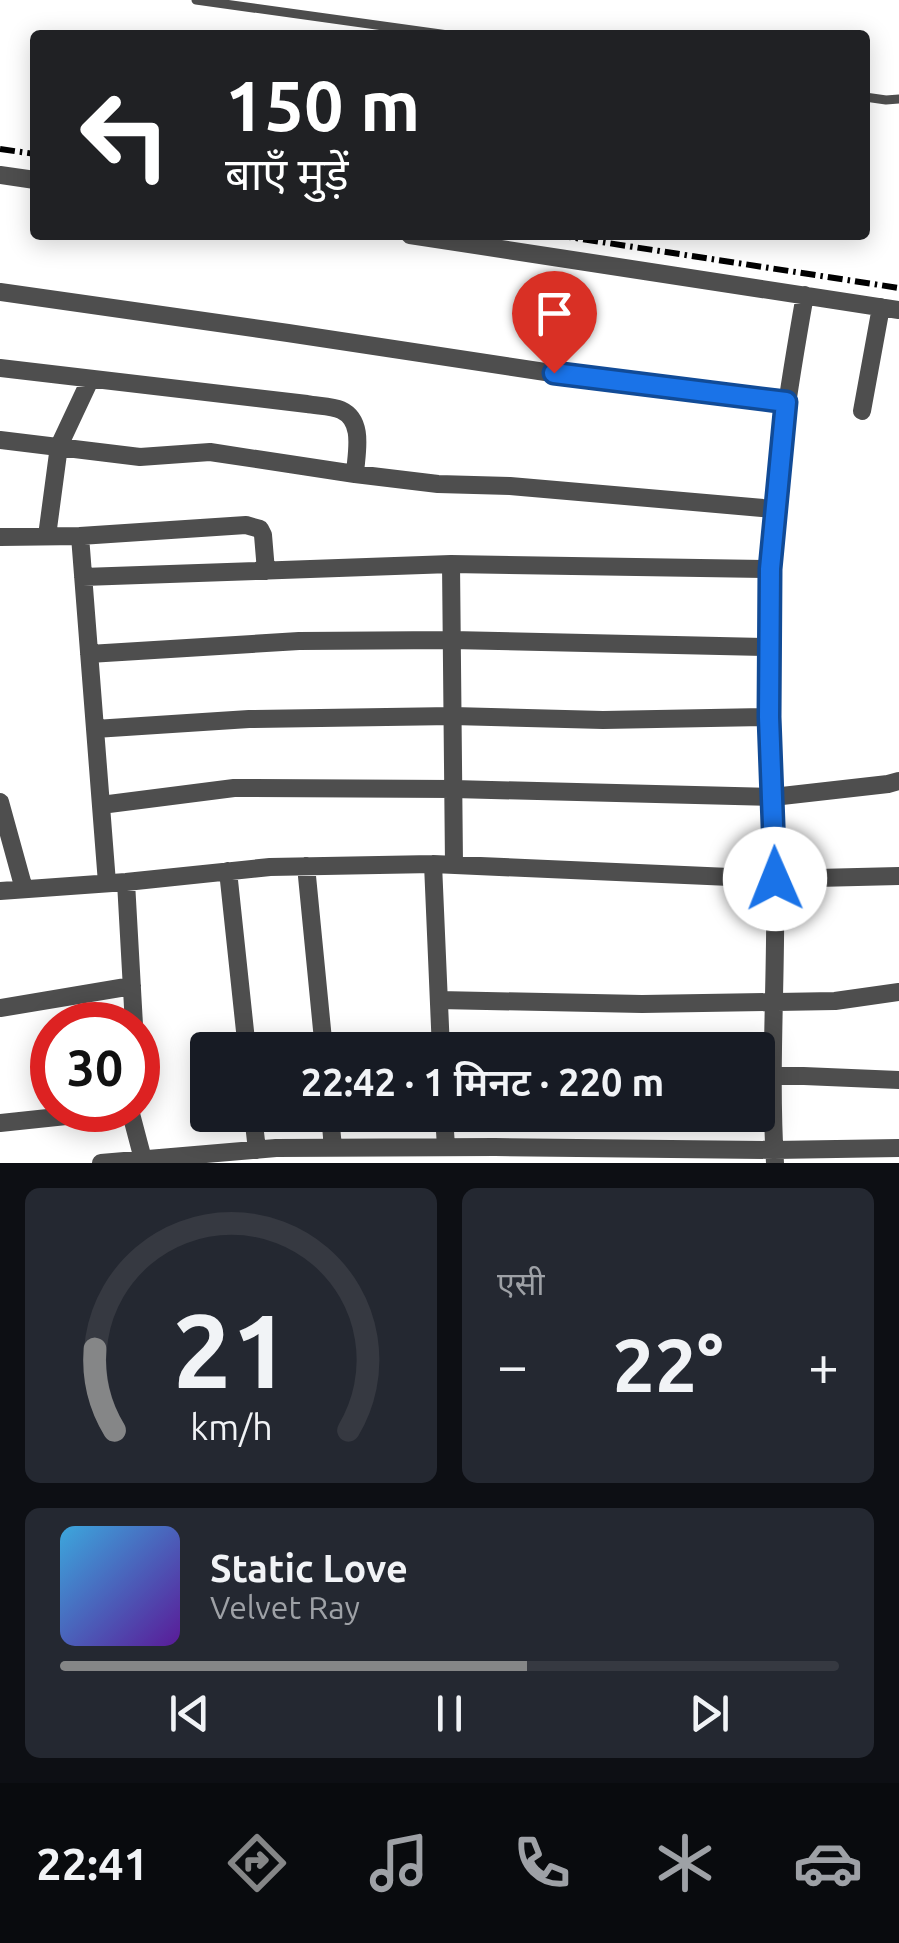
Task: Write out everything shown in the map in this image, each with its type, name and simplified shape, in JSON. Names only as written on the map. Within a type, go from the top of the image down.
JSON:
[{"type":"street","points":[[0,175],[30,179]]},
{"type":"street","points":[[443,240],[890,308],[862,411]]},
{"type":"street","points":[[0,292],[618,383],[786,402]]},
{"type":"street","points":[[770,1032],[775,879],[769,717],[770,569],[786,402],[805,295]]},
{"type":"street","points":[[0,368],[342,410],[356,428],[355,474]]},
{"type":"street","points":[[47,536],[59,446],[90,380]]},
{"type":"street","points":[[0,440],[140,458],[210,452],[236,454],[438,484],[774,509]]},
{"type":"street","points":[[0,537],[254,526],[263,535],[266,572]]},
{"type":"street","points":[[80,536],[101,805],[117,882],[133,1002]]},
{"type":"street","points":[[82,578],[451,564],[770,569]]},
{"type":"street","points":[[451,564],[454,864]]},
{"type":"street","points":[[89,654],[299,642],[452,640],[769,647]]},
{"type":"street","points":[[94,729],[249,719],[769,717]]},
{"type":"street","points":[[101,805],[234,788],[773,797],[899,781]]},
{"type":"street","points":[[0,802],[24,889]]},
{"type":"street","points":[[432,864],[440,1032]]},
{"type":"street","points":[[0,890],[306,866],[432,864],[775,879],[899,876]]},
{"type":"street","points":[[306,866],[322,1032]]},
{"type":"street","points":[[228,872],[244,1032]]},
{"type":"street","points":[[0,1008],[132,986]]},
{"type":"street","points":[[439,1000],[642,1004],[835,1001],[899,992]]},
{"type":"street","points":[[775,1075],[899,1080]]},
{"type":"street","points":[[0,1122],[30,1119]]},
{"type":"street","points":[[134,1132],[144,1161]]},
{"type":"street","points":[[255,1132],[257,1150]]},
{"type":"street","points":[[332,1132],[333,1148]]},
{"type":"street","points":[[445,1132],[446,1147]]},
{"type":"street","points":[[772,1132],[774,1157]]},
{"type":"street","points":[[101,1163],[333,1148],[446,1147],[544,1155],[774,1157],[899,1148]]},
{"type":"lane","points":[[196,0],[412,30]]},
{"type":"lane","points":[[870,98],[899,99]]},
{"type":"railway","points":[[0,149],[30,153]]},
{"type":"railway","points":[[588,240],[899,288]]},
{"type":"route","points":[[554,373],[786,402],[770,569],[769,717],[775,879]]}]
